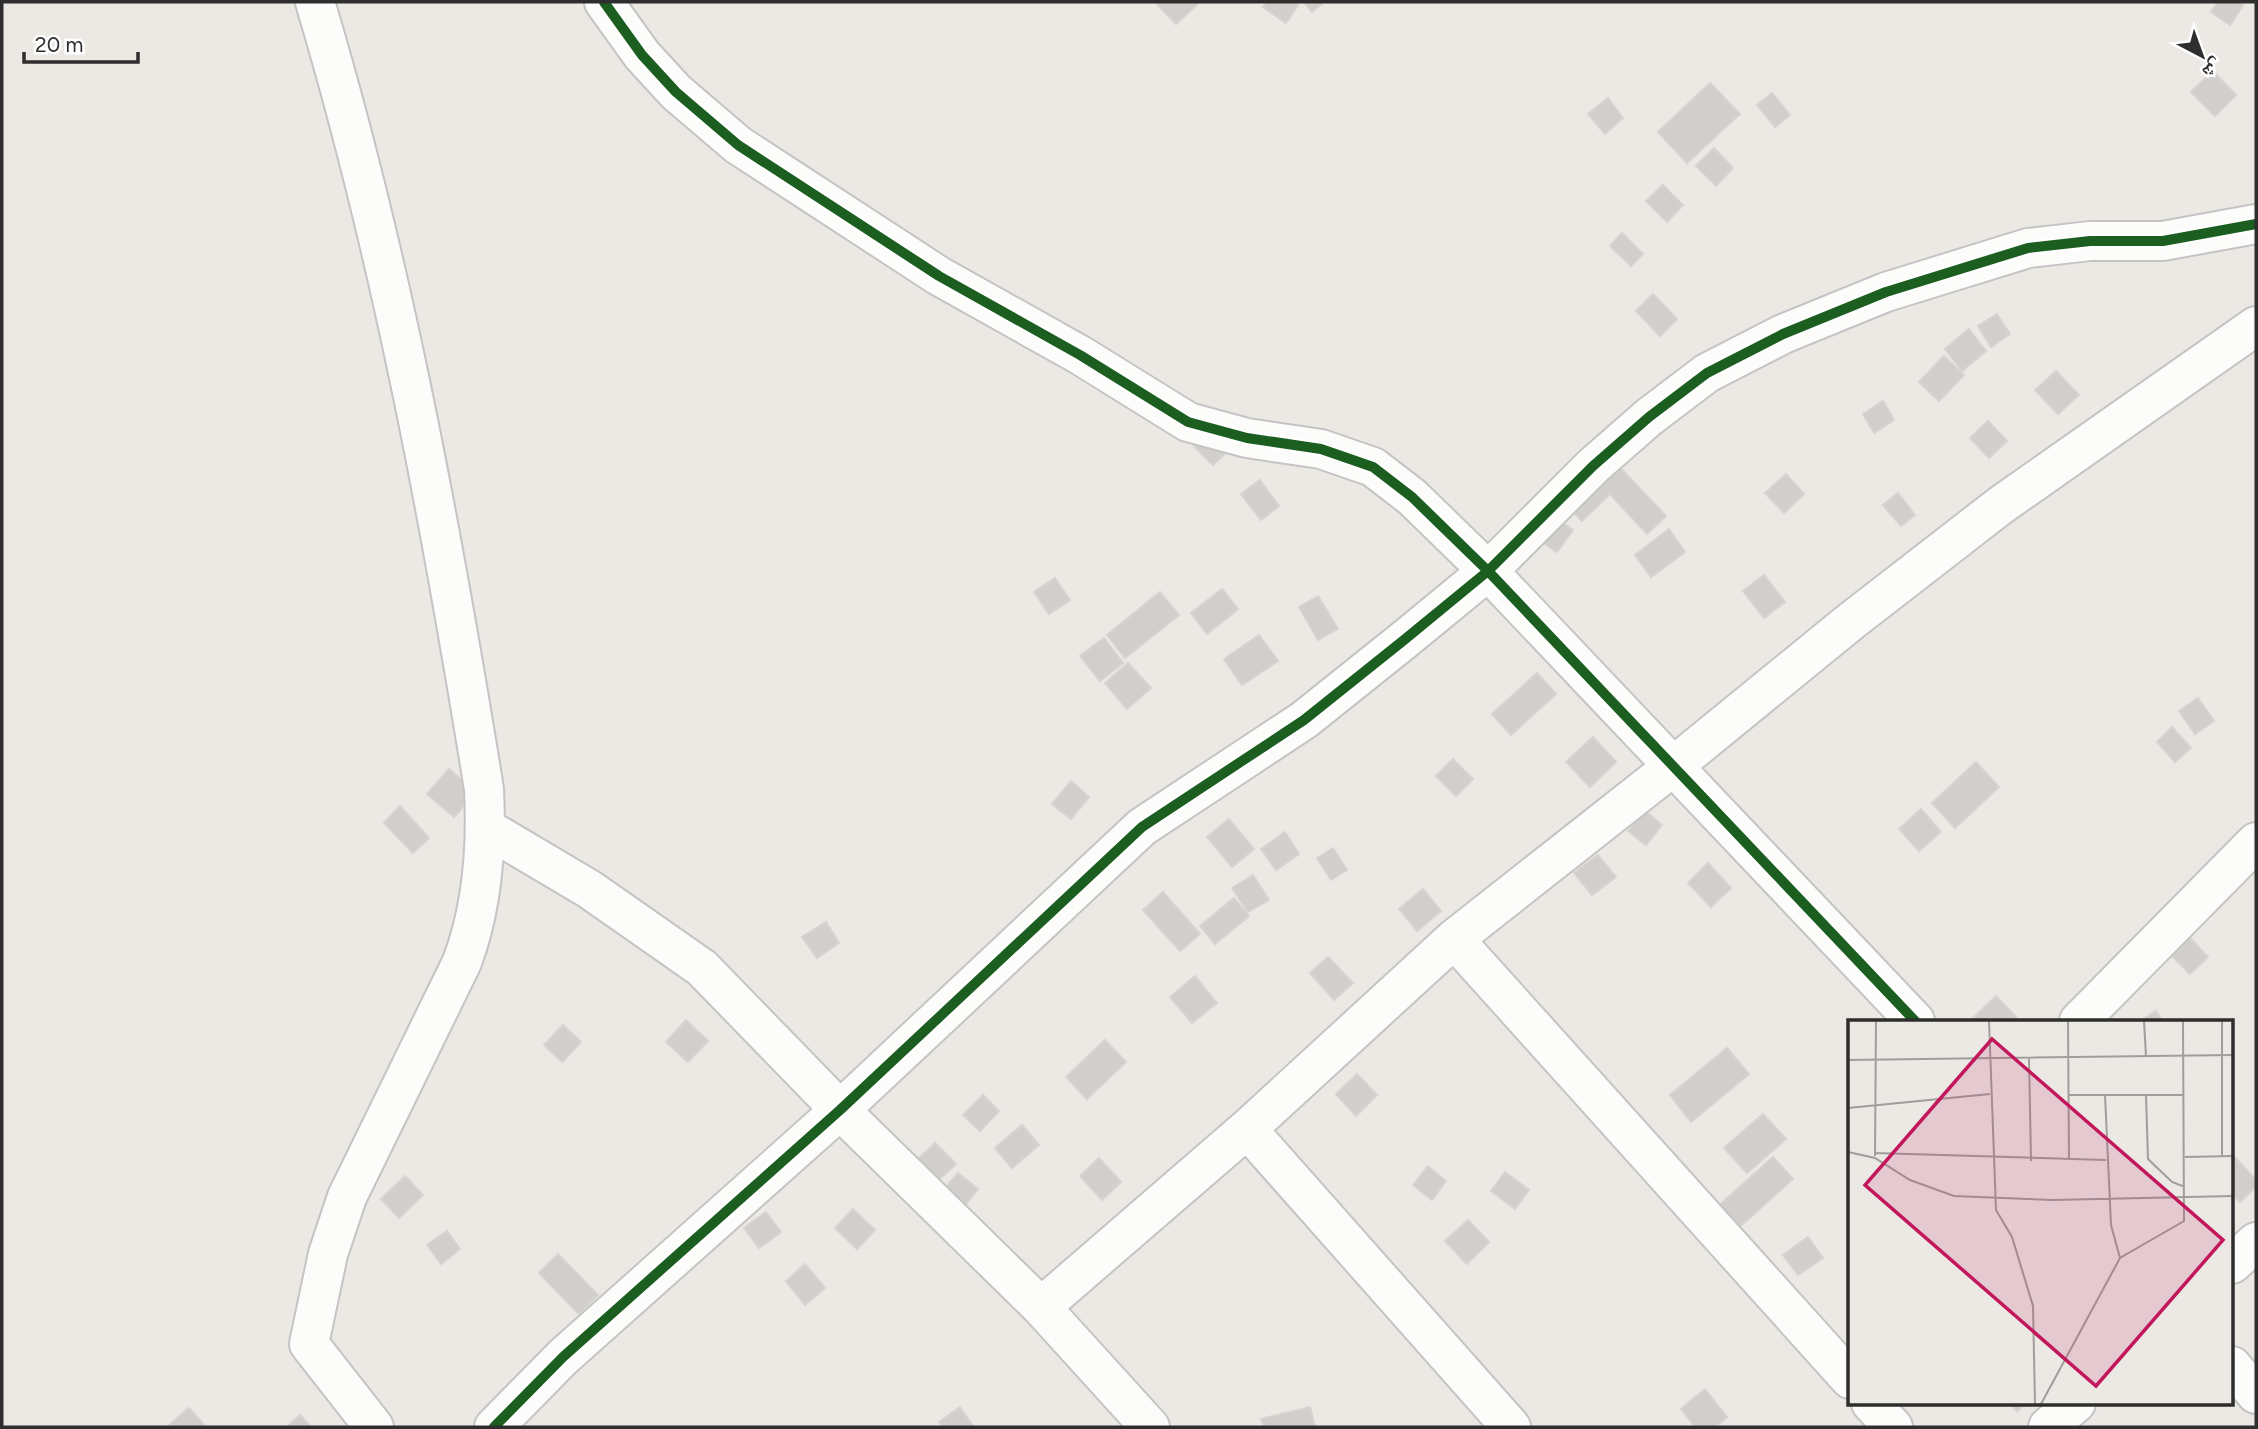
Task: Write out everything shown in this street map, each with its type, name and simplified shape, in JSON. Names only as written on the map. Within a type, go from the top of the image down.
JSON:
[{"type":"street","points":[[315,2],[385,263],[437,507],[484,789],[486,828],[480,901],[474,931],[462,962],[348,1197],[328,1254],[309,1344],[374,1427]]},
{"type":"street","points":[[604,2],[642,55],[676,92],[738,145],[939,276],[1080,355],[1188,422],[1247,438],[1321,449],[1373,467],[1412,497],[1488,571],[1671,768],[1913,1020]]},
{"type":"street","points":[[494,1427],[563,1357],[840,1110],[1142,827],[1304,720],[1488,571],[1593,466],[1649,417],[1707,373],[1783,334],[1886,292],[1964,265],[2028,248],[2090,241],[2162,242],[2256,224]]},
{"type":"street","points":[[1041,1307],[1247,1129],[1454,939],[1671,768],[1850,622],[2001,505],[2256,326]]},
{"type":"street","points":[[486,828],[530,851],[589,889],[702,968],[840,1110],[1041,1307],[1150,1427]]},
{"type":"street","points":[[2080,1020],[2256,842]]},
{"type":"street","points":[[1454,939],[1848,1377]]},
{"type":"street","points":[[1247,1129],[1511,1427]]},
{"type":"street","points":[[2234,1262],[2256,1242]]},
{"type":"street","points":[[2234,1368],[2256,1394]]},
{"type":"street","points":[[1872,1404],[1893,1427]]},
{"type":"street","points":[[2048,1427],[2075,1404]]},
{"type":"building","points":[[1155,2],[1200,2],[1176,24]]},
{"type":"building","points":[[1267,2],[1293,2],[1298,5],[1286,23],[1263,7]]},
{"type":"building","points":[[1304,2],[1324,2],[1312,12]]},
{"type":"building","points":[[2218,2],[2238,2],[2243,5],[2230,25],[2211,12]]},
{"type":"building","points":[[2213,71],[2236,95],[2215,116],[2191,92]]},
{"type":"building","points":[[1710,83],[1740,114],[1687,163],[1658,132]]},
{"type":"building","points":[[1772,93],[1790,115],[1775,127],[1757,105]]},
{"type":"building","points":[[1608,98],[1623,118],[1605,134],[1588,114]]},
{"type":"building","points":[[1714,148],[1733,168],[1716,186],[1696,166]]},
{"type":"building","points":[[1663,185],[1683,205],[1667,222],[1646,201]]},
{"type":"building","points":[[1622,233],[1643,254],[1631,266],[1610,246]]},
{"type":"building","points":[[1653,294],[1677,319],[1660,336],[1636,311]]},
{"type":"building","points":[[1997,314],[2010,334],[1991,347],[1978,326]]},
{"type":"building","points":[[1969,329],[1986,351],[1962,371],[1945,349]]},
{"type":"building","points":[[1944,356],[1964,375],[1939,401],[1919,382]]},
{"type":"building","points":[[2056,371],[2079,395],[2058,414],[2035,390]]},
{"type":"building","points":[[1883,401],[1894,420],[1874,433],[1863,414]]},
{"type":"building","points":[[1988,421],[2007,441],[1989,458],[1970,438]]},
{"type":"building","points":[[1216,424],[1236,443],[1213,465],[1194,446]]},
{"type":"building","points":[[1610,457],[1666,516],[1647,534],[1610,494],[1582,521],[1563,501]]},
{"type":"building","points":[[1786,474],[1804,494],[1784,513],[1765,493]]},
{"type":"building","points":[[1260,480],[1279,506],[1261,520],[1241,494]]},
{"type":"building","points":[[1898,493],[1915,515],[1901,526],[1883,505]]},
{"type":"building","points":[[1547,512],[1573,530],[1557,552],[1531,534]]},
{"type":"building","points":[[1669,529],[1685,552],[1651,577],[1635,555]]},
{"type":"building","points":[[1764,575],[1785,602],[1764,618],[1743,591]]},
{"type":"building","points":[[1055,578],[1070,600],[1049,614],[1034,592]]},
{"type":"building","points":[[1222,589],[1238,609],[1207,634],[1191,613]]},
{"type":"building","points":[[1160,592],[1179,615],[1125,658],[1107,635]]},
{"type":"building","points":[[1318,596],[1338,629],[1318,640],[1299,607]]},
{"type":"building","points":[[1259,635],[1278,661],[1242,685],[1224,659]]},
{"type":"building","points":[[1104,638],[1123,663],[1100,681],[1080,656]]},
{"type":"building","points":[[1128,663],[1151,688],[1127,709],[1105,683]]},
{"type":"building","points":[[1537,673],[1556,694],[1511,735],[1492,714]]},
{"type":"building","points":[[2198,698],[2214,721],[2195,734],[2179,711]]},
{"type":"building","points":[[2172,727],[2191,748],[2175,762],[2157,742]]},
{"type":"building","points":[[1593,737],[1616,762],[1590,787],[1566,762]]},
{"type":"building","points":[[1453,759],[1473,779],[1456,796],[1436,776]]},
{"type":"building","points":[[1976,762],[1999,787],[1955,828],[1932,803]]},
{"type":"building","points":[[449,769],[476,792],[454,817],[427,794]]},
{"type":"building","points":[[1071,781],[1089,797],[1071,819],[1052,804]]},
{"type":"building","points":[[400,806],[429,838],[413,853],[384,823]]},
{"type":"building","points":[[1921,809],[1941,832],[1919,851],[1899,829]]},
{"type":"building","points":[[1645,811],[1662,825],[1646,845],[1628,831]]},
{"type":"building","points":[[1229,819],[1254,849],[1232,867],[1207,837]]},
{"type":"building","points":[[1285,832],[1299,854],[1276,870],[1261,849]]},
{"type":"building","points":[[1333,848],[1347,870],[1331,880],[1317,858]]},
{"type":"building","points":[[1598,855],[1616,877],[1592,895],[1574,873]]},
{"type":"building","points":[[1708,863],[1731,888],[1711,907],[1688,883]]},
{"type":"building","points":[[1253,875],[1269,900],[1248,912],[1232,888]]},
{"type":"building","points":[[1423,889],[1441,911],[1417,931],[1399,909]]},
{"type":"building","points":[[1163,892],[1200,934],[1180,951],[1143,910]]},
{"type":"building","points":[[1234,898],[1249,916],[1215,944],[1200,926]]},
{"type":"building","points":[[826,922],[839,943],[817,958],[802,937]]},
{"type":"building","points":[[2190,938],[2208,957],[2190,974],[2172,956]]},
{"type":"building","points":[[1328,957],[1353,983],[1334,1000],[1310,973]]},
{"type":"building","points":[[1195,976],[1217,1003],[1192,1023],[1170,997]]},
{"type":"building","points":[[1996,996],[2019,1020],[1971,1020]]},
{"type":"building","points":[[2156,1011],[2161,1020],[2142,1020]]},
{"type":"building","points":[[686,1020],[708,1041],[688,1062],[666,1042]]},
{"type":"building","points":[[563,1025],[581,1042],[562,1062],[544,1045]]},
{"type":"building","points":[[1105,1040],[1126,1062],[1087,1099],[1066,1077]]},
{"type":"building","points":[[1727,1048],[1749,1074],[1691,1122],[1670,1095]]},
{"type":"building","points":[[1357,1074],[1377,1095],[1356,1116],[1336,1094]]},
{"type":"building","points":[[983,1095],[999,1111],[980,1131],[963,1115]]},
{"type":"building","points":[[1763,1114],[1786,1139],[1747,1173],[1724,1148]]},
{"type":"building","points":[[1022,1125],[1039,1145],[1012,1168],[995,1148]]},
{"type":"building","points":[[935,1143],[956,1164],[932,1186],[912,1165]]},
{"type":"building","points":[[2234,1156],[2256,1180],[2256,1187],[2240,1202],[2234,1195]]},
{"type":"building","points":[[1773,1157],[1793,1179],[1735,1231],[1715,1209]]},
{"type":"building","points":[[1099,1158],[1121,1182],[1102,1200],[1080,1176]]},
{"type":"building","points":[[1428,1166],[1446,1181],[1432,1200],[1413,1185]]},
{"type":"building","points":[[1505,1172],[1529,1190],[1515,1209],[1491,1191]]},
{"type":"building","points":[[958,1173],[978,1189],[960,1212],[939,1195]]},
{"type":"building","points":[[405,1176],[423,1195],[399,1218],[381,1199]]},
{"type":"building","points":[[853,1209],[875,1230],[857,1249],[835,1228]]},
{"type":"building","points":[[766,1212],[781,1232],[759,1248],[744,1228]]},
{"type":"building","points":[[1468,1220],[1489,1242],[1467,1264],[1445,1241]]},
{"type":"building","points":[[447,1231],[460,1249],[441,1264],[427,1245]]},
{"type":"building","points":[[1808,1237],[1823,1258],[1798,1275],[1783,1255]]},
{"type":"building","points":[[558,1254],[598,1295],[579,1314],[539,1273]]},
{"type":"building","points":[[805,1264],[825,1288],[805,1305],[786,1281]]},
{"type":"building","points":[[1705,1389],[1727,1417],[1715,1427],[1695,1427],[1681,1409]]},
{"type":"building","points":[[2011,1404],[2025,1404],[2017,1411]]},
{"type":"building","points":[[960,1407],[974,1427],[942,1427],[939,1422]]},
{"type":"building","points":[[1310,1407],[1315,1427],[1264,1427],[1261,1419]]},
{"type":"building","points":[[189,1408],[206,1427],[167,1427]]},
{"type":"building","points":[[300,1415],[311,1427],[287,1427]]},
{"type":"cycle path","points":[[604,2],[642,55],[676,92],[738,145],[939,276],[1080,355],[1188,422],[1247,438],[1321,449],[1373,467],[1412,497],[1488,571],[1914,1020]]},
{"type":"cycle path","points":[[494,1427],[563,1357],[840,1110],[1142,827],[1304,720],[1404,640],[1488,571],[1593,466],[1649,417],[1707,373],[1783,334],[1886,292],[2028,248],[2090,241],[2163,241],[2256,224]]}]
